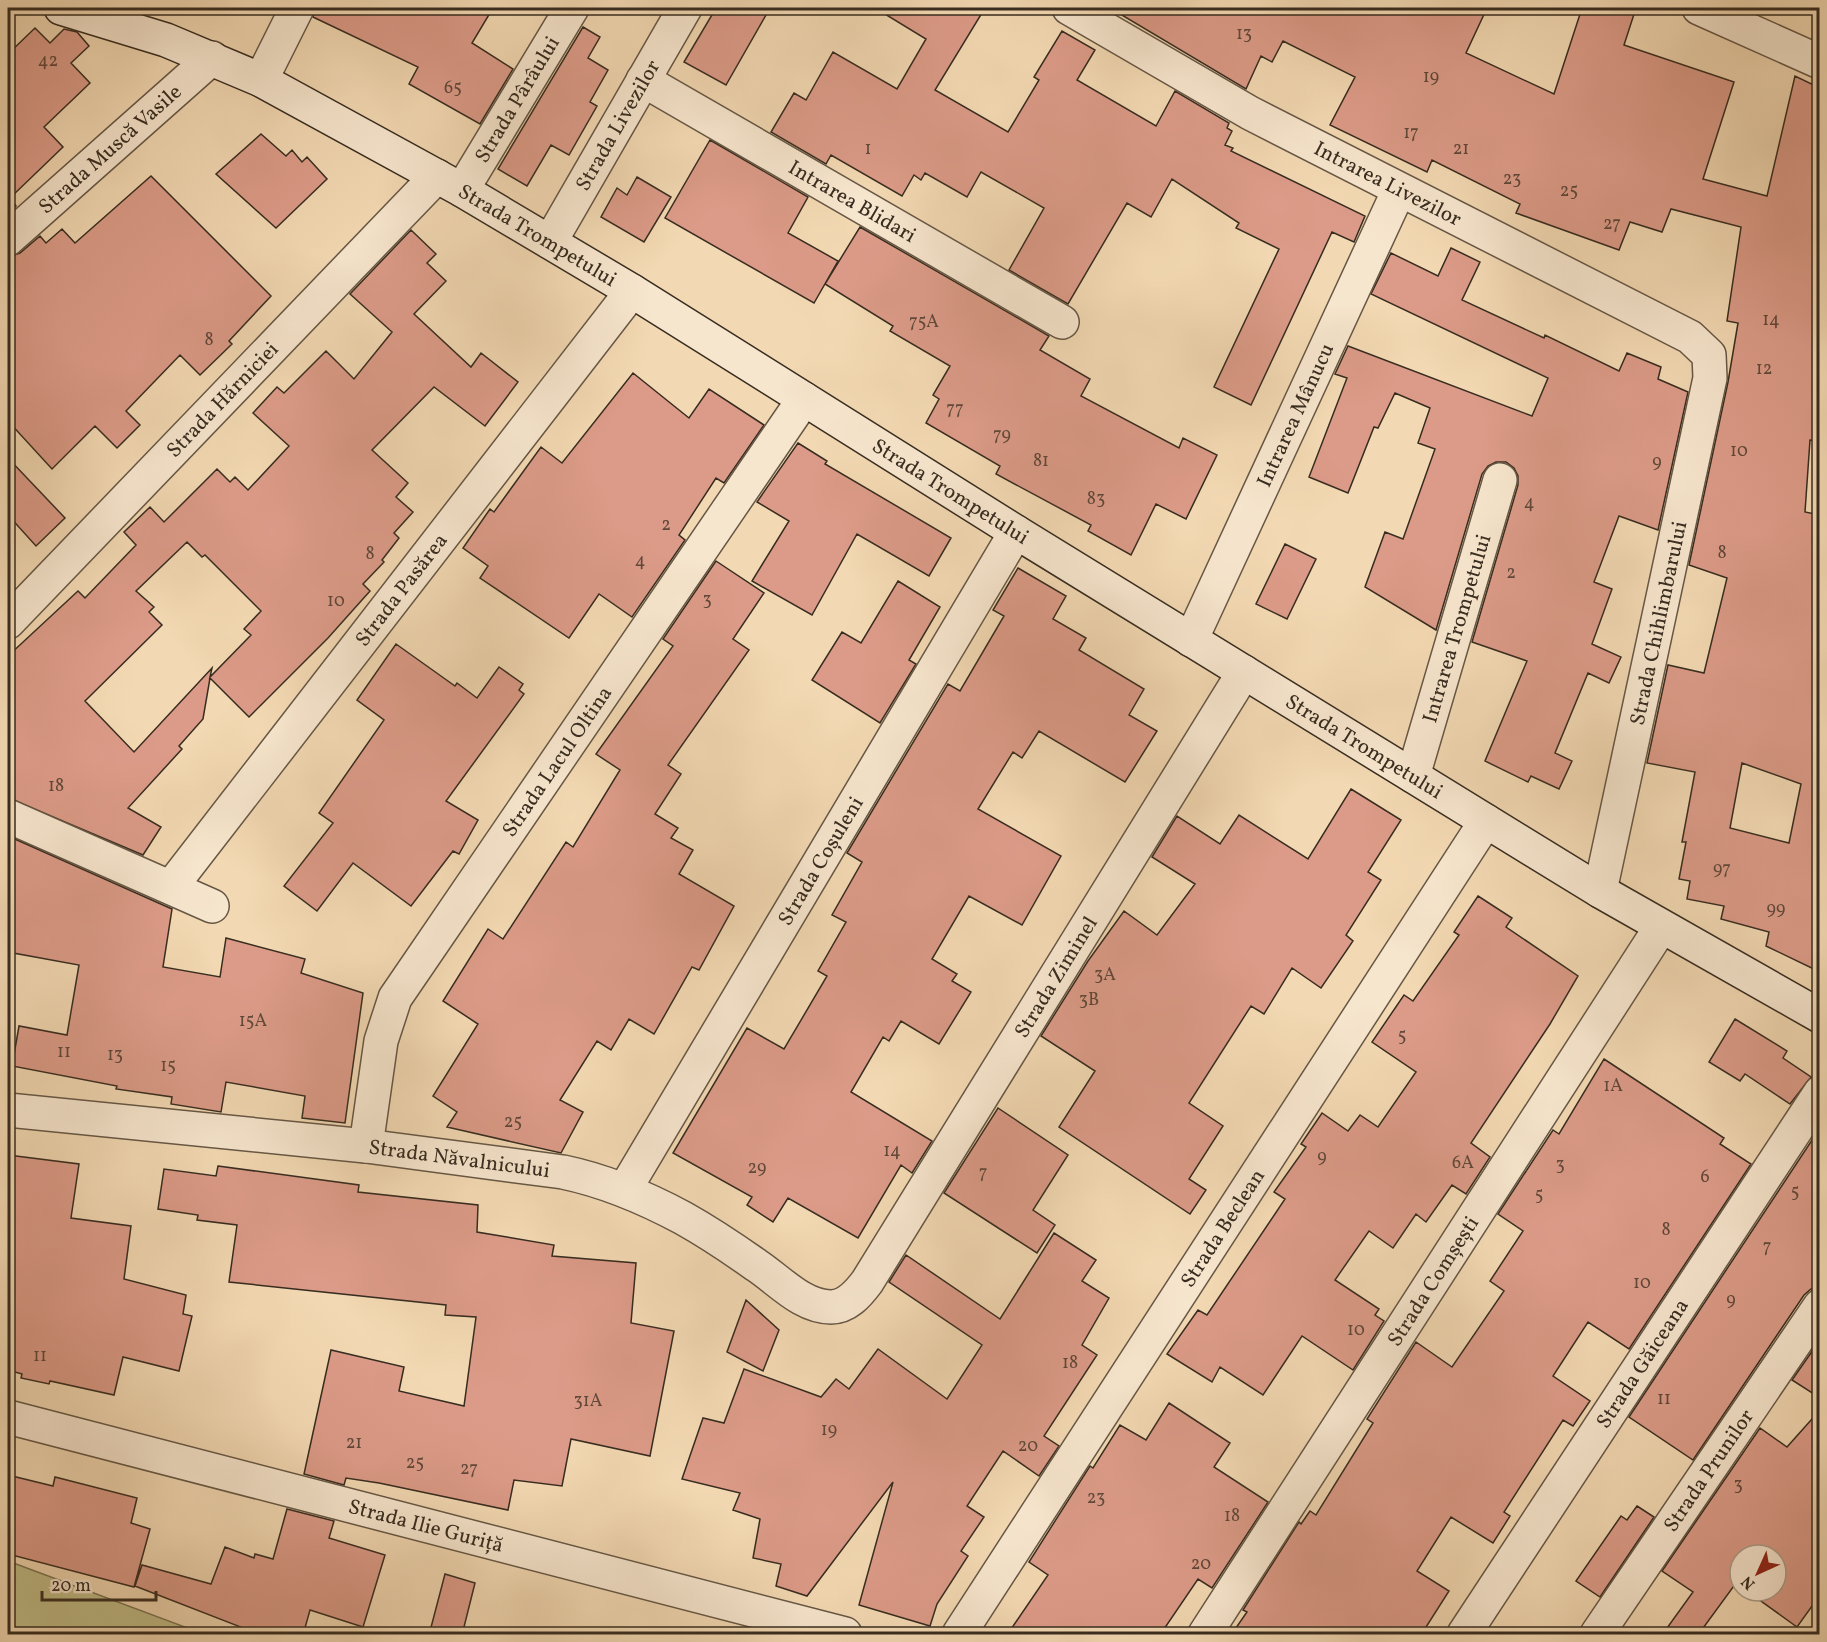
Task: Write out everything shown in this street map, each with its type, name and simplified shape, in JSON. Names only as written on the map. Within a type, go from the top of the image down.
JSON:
[{"type":"street","name":"Strada Trompetului","points":[[61,8],[212,58],[261,80],[450,183],[633,291],[1016,532],[1600,891],[1820,1016]]},
{"type":"street","points":[[261,80],[297,8]]},
{"type":"street","name":"Strada Pârâului","points":[[450,183],[572,8]]},
{"type":"street","name":"Strada Livezilor","points":[[550,242],[684,8]]},
{"type":"street","name":"Intrarea Livezilor","points":[[1069,8],[1250,113],[1690,337],[1709,355]]},
{"type":"street","points":[[1699,8],[1820,62]]},
{"type":"street","name":"Strada Muscă Vasile","points":[[8,239],[212,58]]},
{"type":"street","name":"Intrarea Blidari","points":[[643,80],[1062,322]]},
{"type":"street","name":"Strada Hărniciei","points":[[8,622],[450,183]]},
{"type":"street","name":"Intrarea Mânucu","points":[[1191,640],[1399,190]]},
{"type":"street","name":"Strada Pasărea","points":[[171,888],[633,291]]},
{"type":"street","name":"Strada Chihlimbarului","points":[[1600,891],[1710,378],[1709,355]]},
{"type":"street","name":"Strada Lacul Oltina","points":[[366,1146],[381,1041],[394,998],[467,896],[804,399]]},
{"type":"street","name":"Intrarea Trompetului","points":[[1413,776],[1500,480]]},
{"type":"street","name":"Strada Coșuleni","points":[[625,1189],[1016,532]]},
{"type":"street","name":"Strada Ziminel","points":[[867,1282],[1244,672]]},
{"type":"street","points":[[8,816],[212,906]]},
{"type":"street","name":"Strada Beclean","points":[[959,1635],[1486,821]]},
{"type":"street","name":"Strada Comșești","points":[[1205,1635],[1661,927]]},
{"type":"street","name":"Strada Găiceana","points":[[1464,1635],[1820,1093]]},
{"type":"street","name":"Strada Năvalnicului","points":[[8,1110],[366,1146],[563,1172],[625,1189],[683,1218],[734,1249],[802,1299],[832,1308],[853,1299],[867,1282]]},
{"type":"street","name":"Strada Prunilor","points":[[1596,1635],[1820,1306]]},
{"type":"street","name":"Strada Ilie Guriță","points":[[8,1417],[845,1635]]},
{"type":"shaded area","points":[[8,1561],[193,1630],[190,1634],[8,1634]]},
{"type":"building","points":[[316,8],[493,8],[472,43],[513,69],[480,124],[409,84],[418,67],[313,17]]},
{"type":"building","points":[[716,8],[770,8],[726,85],[684,62]]},
{"type":"building","points":[[875,8],[985,8],[935,90],[1008,132],[1039,80],[1034,77],[1062,31],[1095,50],[1077,80],[1156,126],[1175,91],[1229,123],[1227,128],[1232,131],[1225,145],[1233,148],[1231,151],[1365,216],[1354,242],[1332,232],[1251,405],[1214,387],[1279,249],[1236,228],[1239,223],[1172,179],[1151,217],[1127,203],[1068,304],[1009,270],[1044,208],[981,172],[967,197],[925,173],[921,180],[914,175],[902,196],[831,155],[826,164],[771,132],[794,93],[806,100],[833,52],[897,89],[926,39]]},
{"type":"building","points":[[1110,8],[1487,8],[1466,53],[1554,94],[1582,8],[1636,8],[1624,45],[1734,82],[1703,179],[1767,196],[1795,76],[1820,88],[1820,441],[1810,440],[1805,512],[1820,515],[1820,972],[1766,946],[1769,932],[1721,919],[1724,906],[1687,899],[1690,881],[1679,879],[1686,842],[1682,842],[1695,772],[1647,763],[1668,665],[1704,673],[1727,578],[1689,565],[1728,382],[1738,323],[1727,321],[1741,227],[1671,209],[1662,232],[1630,222],[1619,250],[1516,213],[1520,204],[1432,160],[1427,172],[1330,125],[1355,77],[1283,41],[1272,62],[1261,56],[1246,89]],"holes":[[[1742,763],[1801,784],[1789,843],[1730,828]]]},
{"type":"building","points":[[583,27],[600,37],[588,58],[608,70],[590,102],[597,106],[569,155],[551,145],[527,186],[498,169]]},
{"type":"building","points":[[35,28],[50,43],[64,29],[77,32],[89,46],[71,63],[90,83],[44,127],[63,147],[10,198],[16,206],[8,214],[8,54]]},
{"type":"building","points":[[261,134],[286,156],[292,150],[302,162],[307,157],[327,179],[276,228],[216,174]]},
{"type":"building","points":[[710,140],[808,197],[788,233],[838,261],[814,303],[665,218]]},
{"type":"building","points":[[151,176],[271,296],[229,341],[232,344],[200,375],[180,355],[126,411],[140,425],[117,448],[95,426],[52,469],[8,421],[8,257],[20,253],[40,236],[46,243],[62,229],[75,243]]},
{"type":"building","points":[[637,177],[671,197],[644,242],[601,217],[617,188],[627,195]]},
{"type":"building","points":[[860,227],[1049,336],[1040,350],[1090,379],[1081,396],[1179,448],[1183,438],[1217,455],[1186,519],[1156,504],[1131,555],[1088,531],[1091,525],[996,474],[1000,466],[926,423],[939,399],[933,395],[950,366],[890,331],[893,326],[825,284]]},
{"type":"building","points":[[411,230],[436,254],[427,263],[446,281],[414,314],[471,367],[481,353],[518,382],[485,426],[434,387],[372,450],[408,483],[396,497],[413,512],[394,533],[399,538],[382,560],[384,562],[363,584],[370,591],[328,638],[249,717],[210,678],[203,719],[179,746],[182,749],[128,808],[161,827],[143,855],[8,798],[8,656],[78,591],[85,598],[136,545],[124,532],[150,507],[164,522],[217,469],[230,482],[235,477],[248,490],[289,446],[253,413],[277,387],[284,393],[326,351],[354,379],[392,332],[350,294]],"holes":[[[187,542],[202,557],[205,555],[261,611],[244,629],[251,635],[210,677],[212,668],[134,752],[85,701],[162,625],[149,612],[154,607],[136,591]]]},
{"type":"building","points":[[1451,248],[1480,262],[1462,300],[1544,338],[1545,335],[1619,371],[1627,353],[1661,367],[1658,379],[1688,392],[1658,530],[1619,516],[1594,582],[1612,589],[1592,644],[1621,657],[1609,683],[1588,673],[1555,753],[1572,761],[1559,789],[1531,776],[1528,782],[1485,761],[1527,661],[1472,642],[1518,485],[1518,476],[1514,468],[1506,462],[1496,462],[1488,466],[1482,474],[1436,630],[1365,587],[1385,532],[1403,539],[1435,449],[1418,443],[1430,408],[1395,393],[1378,428],[1374,427],[1348,493],[1309,477],[1347,378],[1335,374],[1348,346],[1532,416],[1548,378],[1371,294],[1391,253],[1438,276]]},
{"type":"building","points":[[633,373],[689,418],[709,389],[764,425],[724,483],[716,478],[679,535],[685,540],[632,617],[599,594],[569,638],[480,578],[488,566],[463,548],[490,509],[494,512],[541,447],[562,463]]},
{"type":"building","points":[[798,443],[827,461],[825,464],[951,538],[929,576],[857,534],[812,615],[752,581],[789,521],[757,502]]},
{"type":"building","points":[[8,458],[65,518],[36,546],[8,515]]},
{"type":"building","points":[[1285,544],[1316,559],[1287,619],[1256,604]]},
{"type":"building","points":[[716,561],[764,593],[733,639],[749,650],[668,765],[681,774],[655,814],[678,828],[671,838],[693,850],[679,874],[734,906],[699,970],[692,967],[654,1034],[629,1019],[611,1050],[597,1041],[560,1100],[583,1112],[561,1153],[447,1127],[457,1112],[433,1096],[478,1024],[443,1001],[488,929],[503,939],[566,842],[573,847],[620,770],[596,754],[673,646],[663,639]]},
{"type":"building","points":[[1018,568],[1066,596],[1053,619],[1086,638],[1079,650],[1144,689],[1129,715],[1157,731],[1125,782],[1039,731],[1022,758],[1013,752],[978,809],[1061,856],[1022,925],[969,896],[932,959],[957,974],[952,981],[971,992],[939,1044],[901,1021],[889,1041],[883,1037],[851,1092],[932,1141],[912,1173],[901,1165],[858,1238],[788,1198],[773,1222],[747,1205],[752,1197],[673,1153],[747,1028],[784,1049],[827,976],[818,971],[846,922],[832,915],[862,862],[847,853],[948,684],[960,691],[1004,616],[993,610]]},
{"type":"building","points":[[898,581],[940,607],[909,660],[916,664],[880,723],[812,680],[842,632],[861,643]]},
{"type":"building","points":[[396,644],[455,686],[457,683],[477,698],[499,667],[523,684],[519,690],[524,694],[446,801],[478,820],[459,854],[453,851],[411,906],[353,863],[317,911],[284,886],[333,823],[319,813],[384,720],[357,700]]},
{"type":"building","points":[[1351,789],[1401,820],[1368,872],[1381,880],[1346,935],[1353,941],[1321,988],[1292,968],[1264,1014],[1251,1006],[1189,1103],[1223,1126],[1189,1179],[1206,1190],[1190,1214],[1059,1127],[1095,1071],[1041,1036],[1088,961],[1124,911],[1157,935],[1195,884],[1152,857],[1177,816],[1220,844],[1239,815],[1308,859]]},
{"type":"building","points":[[8,836],[172,909],[163,967],[220,977],[226,938],[305,959],[301,973],[363,993],[345,1123],[302,1118],[305,1096],[226,1082],[221,1112],[171,1104],[172,1097],[116,1089],[117,1086],[12,1066],[19,1026],[67,1035],[79,965],[8,952]]},
{"type":"building","points":[[1478,896],[1512,918],[1506,927],[1578,976],[1550,1024],[1471,1143],[1490,1157],[1466,1194],[1452,1185],[1426,1222],[1416,1214],[1393,1248],[1369,1231],[1335,1280],[1379,1309],[1375,1315],[1384,1321],[1353,1370],[1302,1336],[1263,1395],[1220,1367],[1212,1382],[1167,1354],[1198,1310],[1207,1315],[1285,1199],[1274,1192],[1306,1147],[1301,1144],[1322,1113],[1348,1131],[1360,1115],[1378,1127],[1416,1072],[1372,1042],[1404,995],[1413,1001],[1459,935],[1454,932]]},
{"type":"building","points":[[1735,1019],[1787,1051],[1783,1058],[1811,1077],[1790,1104],[1745,1074],[1740,1081],[1709,1062]]},
{"type":"building","points":[[1604,1059],[1724,1138],[1720,1144],[1751,1164],[1629,1349],[1588,1322],[1553,1376],[1590,1401],[1573,1426],[1563,1420],[1504,1512],[1510,1516],[1493,1543],[1451,1517],[1417,1571],[1449,1591],[1421,1635],[1231,1635],[1247,1612],[1243,1610],[1299,1522],[1301,1524],[1310,1511],[1316,1515],[1373,1423],[1367,1419],[1416,1342],[1452,1367],[1504,1291],[1490,1281],[1523,1231],[1498,1214],[1553,1130],[1559,1134]]},
{"type":"building","points":[[998,1108],[1068,1155],[1033,1210],[1055,1225],[1037,1253],[944,1193]]},
{"type":"building","points":[[1820,1128],[1820,1288],[1811,1289],[1804,1295],[1693,1460],[1629,1417]]},
{"type":"building","points":[[8,1155],[79,1164],[71,1218],[131,1226],[124,1279],[186,1295],[183,1314],[192,1316],[179,1371],[123,1357],[114,1395],[50,1381],[49,1384],[21,1378],[22,1374],[8,1370]]},
{"type":"building","points":[[218,1166],[359,1185],[358,1192],[478,1205],[477,1232],[554,1245],[552,1256],[636,1263],[631,1323],[674,1331],[650,1456],[571,1439],[562,1486],[514,1480],[508,1510],[379,1483],[346,1478],[344,1485],[304,1474],[331,1350],[404,1367],[399,1391],[464,1406],[476,1317],[445,1315],[446,1305],[229,1282],[237,1225],[197,1220],[198,1215],[158,1209],[164,1169],[216,1176]]},
{"type":"building","points":[[1054,1233],[1096,1260],[1082,1281],[1109,1298],[1082,1345],[1097,1355],[1044,1436],[1059,1446],[1039,1476],[1003,1451],[967,1506],[984,1517],[961,1551],[968,1556],[937,1604],[930,1626],[859,1605],[893,1482],[807,1596],[776,1586],[781,1564],[753,1558],[760,1519],[733,1510],[740,1493],[682,1479],[703,1418],[724,1423],[744,1369],[821,1397],[836,1379],[849,1389],[878,1349],[947,1399],[982,1345],[889,1282],[906,1255],[1000,1319]]},
{"type":"building","points":[[746,1300],[779,1330],[763,1371],[727,1352]]},
{"type":"building","points":[[1820,1340],[1820,1398],[1792,1380]]},
{"type":"building","points":[[1169,1403],[1230,1443],[1214,1467],[1268,1502],[1212,1588],[1198,1579],[1160,1635],[1007,1635],[1048,1575],[1029,1562],[1090,1466],[1093,1468],[1120,1425],[1146,1440]]},
{"type":"building","points":[[1820,1410],[1820,1595],[1797,1627],[1764,1603],[1788,1603],[1788,1543],[1728,1543],[1728,1594],[1698,1635],[1662,1635],[1693,1592],[1662,1571],[1760,1428],[1787,1447]]},
{"type":"building","points":[[8,1475],[53,1486],[55,1477],[137,1498],[131,1523],[150,1529],[134,1587],[8,1554]]},
{"type":"building","points":[[1637,1506],[1654,1517],[1600,1597],[1576,1581],[1621,1516],[1627,1520]]},
{"type":"building","points":[[287,1509],[334,1521],[329,1538],[385,1555],[363,1627],[310,1610],[303,1635],[261,1635],[135,1586],[142,1565],[211,1584],[225,1547],[254,1558],[255,1554],[273,1559]]},
{"type":"building","points":[[445,1574],[475,1583],[462,1635],[429,1635]]}]
